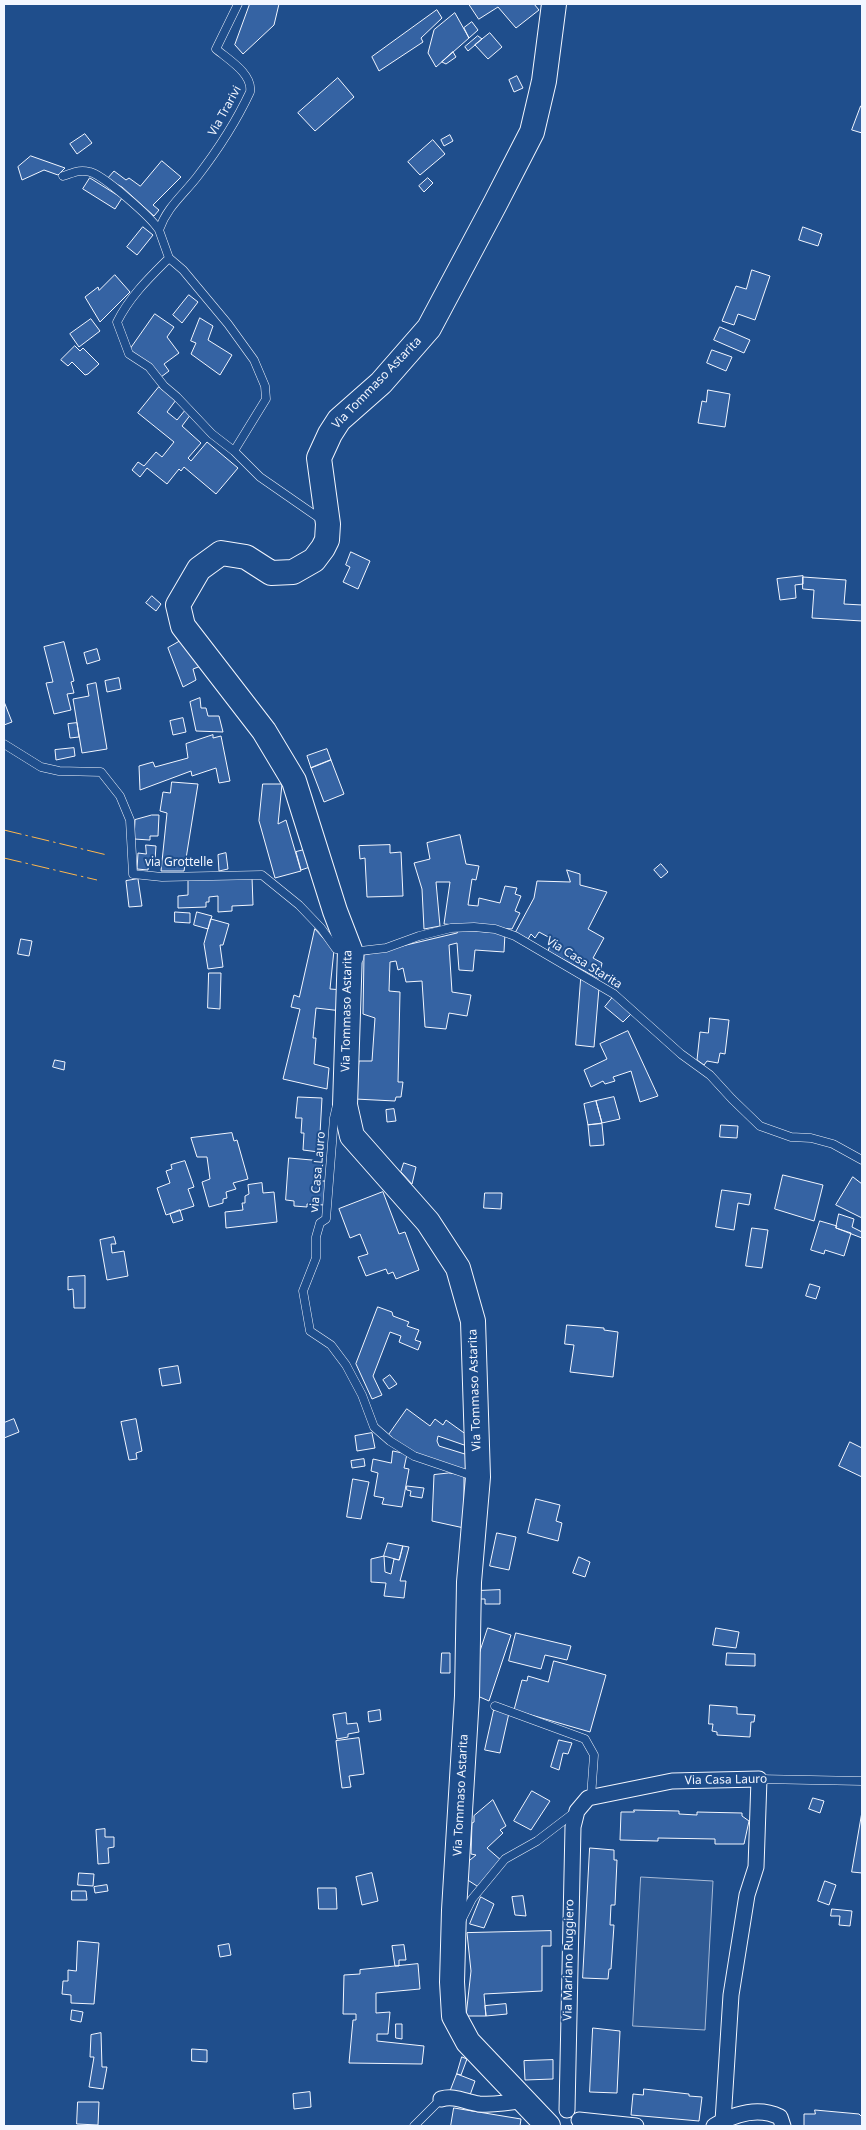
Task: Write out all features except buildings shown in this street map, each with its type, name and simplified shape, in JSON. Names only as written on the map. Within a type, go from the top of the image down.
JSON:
[{"type":"main road","name":"Via Tommaso Astarita","points":[[550,2126],[468,2042],[454,2016],[454,1910],[467,1696],[469,1582],[478,1477],[473,1321],[458,1268],[428,1222],[352,1136],[345,1105],[354,961],[332,902],[294,782],[264,731],[183,626],[178,605],[199,569],[221,553],[246,557],[272,573],[293,572],[314,560],[323,548],[327,540],[328,524],[319,458],[339,420],[381,383],[429,328],[491,213],[532,132],[544,80],[554,4]]},
{"type":"street","name":"Via Casa Lauro","points":[[591,1797],[672,1781],[759,1779]]},
{"type":"street","points":[[759,1779],[756,1867],[747,1895],[732,1995],[718,2124],[746,2112],[768,2111],[780,2117],[783,2126]]},
{"type":"street","points":[[577,1811],[591,1797]]},
{"type":"street","name":"Via Mariano Ruggiero","points":[[567,2110],[572,1827],[577,1811]]},
{"type":"street","points":[[440,2099],[449,2097],[478,2104],[523,2100]]},
{"type":"street","points":[[567,2110],[577,2115],[579,2123],[636,2126]]},
{"type":"street","name":"Via Tommaso Astarita","points":[[550,2126],[556,2113],[567,2110]]},
{"type":"lane","name":"Via Trarivi","points":[[159,230],[168,210],[196,179],[223,140],[250,92],[252,85],[246,75],[216,49],[238,4]]},
{"type":"lane","points":[[63,176],[78,170],[92,172],[124,195],[153,221],[159,230],[169,258],[183,270],[228,324],[254,360],[265,386],[266,399],[234,451]]},
{"type":"lane","points":[[169,258],[133,295],[117,322],[129,354],[149,367],[164,386],[212,434],[234,451],[260,477],[328,524]]},
{"type":"lane","name":"via Grottelle","points":[[4,744],[40,767],[59,771],[101,772],[120,796],[130,820],[133,874],[162,877],[262,875],[299,905],[321,928],[336,949],[354,961]]},
{"type":"lane","name":"Via Casa Starita","points":[[354,961],[360,951],[386,948],[419,936],[451,928],[481,928],[515,936],[614,994],[681,1054],[710,1075],[760,1126],[791,1137],[811,1138],[833,1144],[862,1160]]},
{"type":"lane","name":"via Casa Lauro","points":[[346,1076],[334,1118],[326,1219],[320,1223],[316,1237],[316,1258],[303,1291],[310,1331],[331,1345],[346,1365],[362,1395],[374,1427],[390,1441],[414,1456],[478,1477]]},
{"type":"lane","points":[[495,1706],[585,1739],[594,1755],[591,1797]]},
{"type":"lane","name":"Via Casa Lauro","points":[[759,1779],[862,1781]]},
{"type":"lane","points":[[453,1991],[460,1992],[460,1923],[472,1899],[505,1859],[537,1841],[577,1811]]},
{"type":"lane","points":[[414,2126],[440,2099]]},
{"type":"shaded area","points":[[641,1877],[713,1881],[705,2030],[633,2026]]},
{"type":"power","points":[[4,830],[107,855]]},
{"type":"power","points":[[4,858],[97,880]]}]
